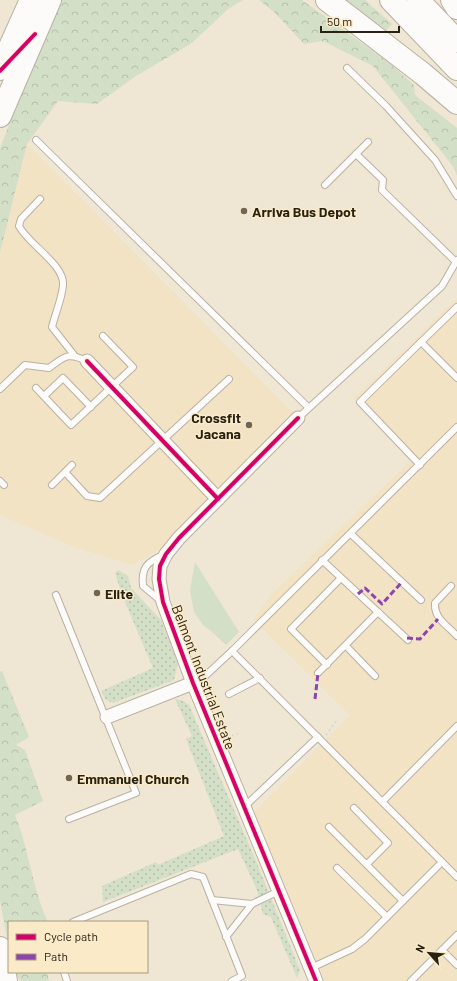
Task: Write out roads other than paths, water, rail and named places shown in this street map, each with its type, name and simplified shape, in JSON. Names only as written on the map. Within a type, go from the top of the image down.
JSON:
[{"type":"highway","points":[[0,116],[30,0]]},
{"type":"highway","points":[[0,70],[20,34],[50,0]]},
{"type":"highway","points":[[327,0],[423,74],[457,103]]},
{"type":"highway","points":[[391,0],[457,69]]},
{"type":"highway","points":[[418,0],[457,41]]},
{"type":"highway","points":[[452,0],[457,8]]},
{"type":"highway","points":[[0,948],[6,981]]},
{"type":"street","points":[[87,361],[161,441],[218,499]]},
{"type":"street","name":"Belmont Industrial Estate","points":[[298,418],[166,554],[160,566],[159,579],[164,602],[193,683],[279,891],[312,977]]},
{"type":"street","points":[[107,717],[193,683]]},
{"type":"lane","points":[[347,68],[386,106],[435,160],[457,196]]},
{"type":"lane","points":[[36,140],[308,408]]},
{"type":"lane","points":[[325,185],[368,142]]},
{"type":"lane","points":[[298,418],[442,286],[457,261],[382,190],[383,180],[356,154]]},
{"type":"lane","points":[[40,199],[21,219],[19,226],[24,235],[58,269],[63,284],[52,327],[74,355],[87,361]]},
{"type":"lane","points":[[420,465],[360,402],[457,308]]},
{"type":"lane","points":[[36,388],[71,425],[133,367],[103,336]]},
{"type":"lane","points":[[421,342],[457,378]]},
{"type":"lane","points":[[0,389],[25,365],[49,368],[64,357],[74,355]]},
{"type":"lane","points":[[44,396],[63,378],[91,407]]},
{"type":"lane","points":[[65,472],[86,496],[100,498],[229,379]]},
{"type":"lane","points":[[193,683],[204,677],[232,651],[457,427]]},
{"type":"lane","points":[[52,485],[72,465]]},
{"type":"lane","points":[[351,534],[420,600]]},
{"type":"lane","points":[[164,602],[143,586],[142,576],[151,560],[166,554]]},
{"type":"lane","points":[[322,560],[408,640]]},
{"type":"lane","points":[[326,665],[291,629],[341,578]]},
{"type":"lane","points":[[451,586],[435,603],[434,612],[438,619],[457,636]]},
{"type":"lane","points":[[56,595],[107,717],[136,793],[69,819]]},
{"type":"lane","points":[[318,674],[378,612]]},
{"type":"lane","points":[[346,646],[375,676]]},
{"type":"lane","points":[[232,651],[457,877]]},
{"type":"lane","points":[[229,694],[260,678]]},
{"type":"lane","points":[[383,801],[457,726]]},
{"type":"lane","points":[[244,807],[320,739]]},
{"type":"lane","points":[[354,808],[388,843],[367,864]]},
{"type":"lane","points":[[329,827],[403,901]]},
{"type":"lane","points":[[312,977],[352,949],[387,917],[442,862]]},
{"type":"lane","points":[[338,868],[387,917]]},
{"type":"lane","points":[[75,921],[191,874],[203,877],[242,976],[232,981]]},
{"type":"lane","points":[[226,937],[252,904],[279,891]]},
{"type":"lane","points":[[212,900],[252,904]]},
{"type":"lane","points":[[411,981],[457,935]]},
{"type":"lane","points":[[442,950],[457,965]]},
{"type":"place","name":"Arriva Bus Depot","points":[[244,211]]},
{"type":"place","name":"Crossfit Jacana","points":[[249,425]]},
{"type":"place","name":"Elite","points":[[97,593]]},
{"type":"place","name":"Emmanuel Church","points":[[69,778]]}]
